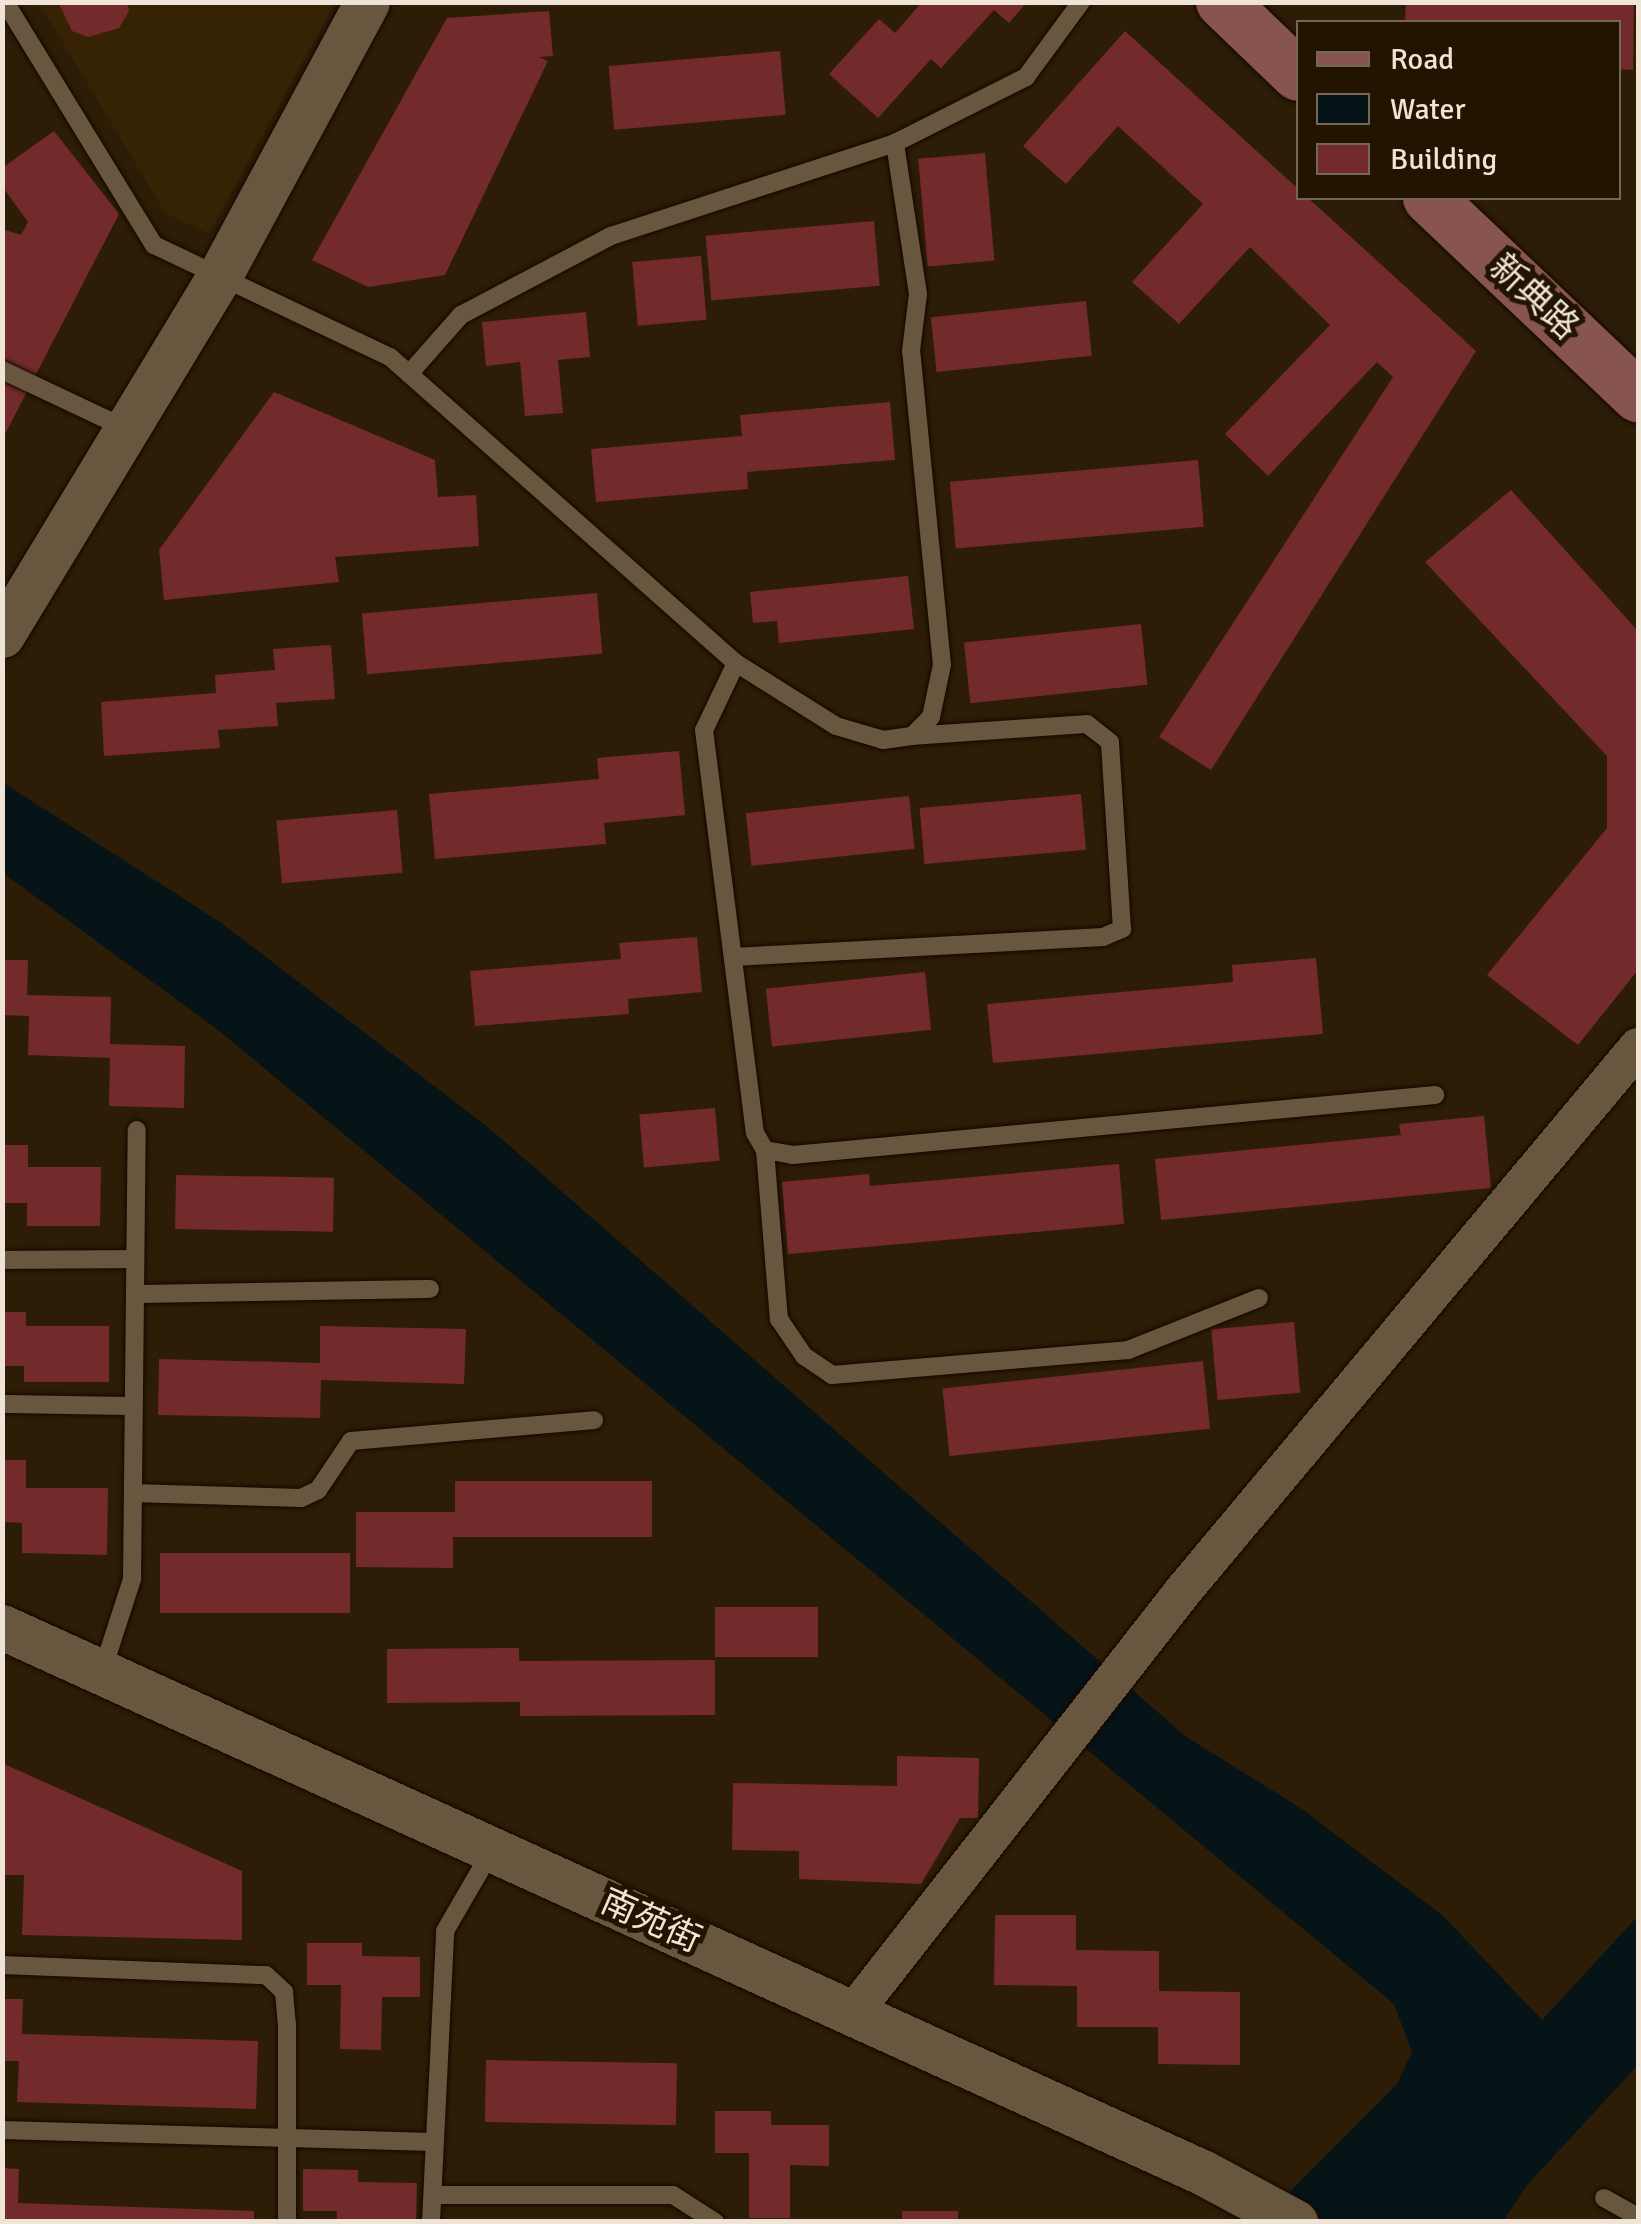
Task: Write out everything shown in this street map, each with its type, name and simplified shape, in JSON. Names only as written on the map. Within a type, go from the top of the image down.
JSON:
[{"type":"main road","points":[[1222,2],[1296,73]]},
{"type":"main road","name":"新典路","points":[[1430,200],[1638,396]]},
{"type":"street","points":[[2,635],[220,276],[367,2]]},
{"type":"street","points":[[852,2013],[1128,1662],[1638,1047]]},
{"type":"street","name":"南苑街","points":[[2,1628],[1202,2172],[1295,2222]]},
{"type":"lane","points":[[5,2],[154,245],[390,357],[736,663],[836,726],[883,740],[1087,724],[1110,742],[1122,929],[1104,937],[733,957]]},
{"type":"lane","points":[[410,374],[461,314],[611,236],[895,143],[1026,76],[1081,2]]},
{"type":"lane","points":[[895,143],[918,294],[910,351],[942,665],[938,702],[912,736]]},
{"type":"lane","points":[[2,370],[128,429]]},
{"type":"lane","points":[[736,663],[704,730],[755,1133],[765,1150],[779,1320],[804,1356],[832,1376],[1128,1350],[1259,1298]]},
{"type":"lane","points":[[765,1150],[793,1155],[1435,1095]]},
{"type":"lane","points":[[102,1672],[127,1609],[133,1493],[136,1130]]},
{"type":"lane","points":[[2,1260],[135,1259]]},
{"type":"lane","points":[[135,1294],[430,1289]]},
{"type":"lane","points":[[2,1404],[134,1406]]},
{"type":"lane","points":[[133,1493],[301,1498],[318,1490],[352,1440],[594,1420]]},
{"type":"lane","points":[[431,2222],[445,1931],[492,1850]]},
{"type":"lane","points":[[2,1965],[266,1975],[284,1992],[287,2222]]},
{"type":"lane","points":[[2,2130],[434,2142]]},
{"type":"lane","points":[[432,2195],[673,2195],[715,2222]]},
{"type":"lane","points":[[1604,2198],[1638,2217]]},
{"type":"shaded area","points":[[39,3],[335,3],[209,233],[166,214]]},
{"type":"water","points":[[2,782],[220,922],[489,1128],[1185,1736],[1302,1809],[1443,1916],[1542,2020],[1638,1916],[1638,2065],[1528,2184],[1503,2221],[1261,2221],[1397,2084],[1412,2052],[1394,2004],[217,1029],[3,873]]},
{"type":"building","points":[[58,2],[127,2],[129,11],[119,28],[88,37],[72,31]]},
{"type":"building","points":[[922,2],[1027,2],[1009,23],[994,10],[941,68],[931,59],[878,118],[829,74],[879,19],[895,33]]},
{"type":"building","points":[[1406,2],[1634,2],[1633,70],[1621,69],[1621,20],[1405,20]]},
{"type":"building","points":[[549,11],[553,56],[539,57],[548,61],[445,275],[368,287],[312,260],[447,18]]},
{"type":"building","points":[[1125,31],[1296,187],[1296,200],[1310,200],[1476,351],[1211,770],[1159,737],[1393,377],[1377,362],[1268,476],[1225,434],[1330,325],[1250,247],[1179,324],[1132,282],[1203,204],[1118,126],[1066,184],[1023,146]]},
{"type":"building","points":[[780,51],[786,115],[614,130],[609,66]]},
{"type":"building","points":[[54,131],[119,214],[2,440],[2,229],[21,235],[28,222],[2,186],[2,168]]},
{"type":"building","points":[[985,153],[994,261],[928,266],[918,159]]},
{"type":"building","points":[[874,221],[880,286],[711,300],[706,236]]},
{"type":"building","points":[[701,256],[707,320],[638,326],[632,262]]},
{"type":"building","points":[[1086,301],[1092,356],[937,372],[931,317]]},
{"type":"building","points":[[586,312],[590,357],[558,360],[563,413],[525,416],[520,362],[486,366],[482,322]]},
{"type":"building","points":[[274,392],[435,460],[438,497],[476,495],[479,546],[335,557],[339,582],[164,600],[159,550]]},
{"type":"building","points":[[890,402],[895,460],[747,472],[748,489],[596,502],[591,449],[742,436],[740,415]]},
{"type":"building","points":[[1198,460],[1204,527],[956,548],[950,482]]},
{"type":"building","points":[[1511,490],[1638,631],[1638,970],[1578,1045],[1487,975],[1607,828],[1607,756],[1425,562]]},
{"type":"building","points":[[908,576],[914,629],[779,643],[777,621],[753,623],[750,592]]},
{"type":"building","points":[[597,593],[602,654],[367,674],[362,614]]},
{"type":"building","points":[[1141,624],[1147,685],[970,703],[964,643]]},
{"type":"building","points":[[331,645],[335,699],[276,703],[278,726],[218,730],[220,748],[104,756],[101,702],[216,693],[215,675],[275,670],[273,649]]},
{"type":"building","points":[[679,751],[685,815],[604,823],[606,844],[435,859],[429,794],[599,779],[597,758]]},
{"type":"building","points":[[1081,794],[1086,850],[924,864],[920,808]]},
{"type":"building","points":[[909,796],[915,849],[751,866],[746,813]]},
{"type":"building","points":[[397,810],[402,873],[282,883],[276,821]]},
{"type":"building","points":[[697,937],[702,992],[628,999],[629,1014],[475,1026],[470,971],[621,959],[619,943]]},
{"type":"building","points":[[1316,958],[1323,1034],[993,1063],[987,1004],[1233,982],[1232,965]]},
{"type":"building","points":[[2,960],[28,960],[27,995],[111,997],[110,1044],[185,1046],[184,1108],[109,1106],[110,1058],[28,1055],[29,1016],[2,1015]]},
{"type":"building","points":[[925,972],[931,1030],[772,1046],[766,989]]},
{"type":"building","points":[[715,1108],[720,1161],[644,1167],[639,1115]]},
{"type":"building","points":[[1484,1116],[1491,1188],[1161,1220],[1155,1159],[1401,1135],[1399,1124]]},
{"type":"building","points":[[2,1145],[28,1145],[28,1167],[101,1167],[100,1226],[27,1226],[27,1203],[2,1203]]},
{"type":"building","points":[[1119,1164],[1124,1224],[788,1254],[782,1182],[869,1174],[870,1186]]},
{"type":"building","points":[[176,1175],[334,1178],[333,1232],[175,1229]]},
{"type":"building","points":[[2,1312],[26,1312],[26,1326],[109,1326],[109,1382],[24,1382],[24,1366],[2,1366]]},
{"type":"building","points":[[1294,1322],[1300,1393],[1218,1400],[1211,1329]]},
{"type":"building","points":[[320,1326],[466,1329],[464,1384],[321,1380],[320,1418],[158,1415],[159,1359],[320,1363]]},
{"type":"building","points":[[1203,1361],[1210,1429],[950,1456],[942,1388]]},
{"type":"building","points":[[2,1460],[26,1460],[26,1488],[108,1488],[107,1555],[22,1553],[22,1523],[2,1522]]},
{"type":"building","points":[[455,1481],[652,1481],[652,1537],[453,1537],[453,1568],[356,1567],[356,1512],[455,1512]]},
{"type":"building","points":[[160,1553],[350,1553],[350,1613],[160,1613]]},
{"type":"building","points":[[715,1607],[818,1607],[818,1657],[715,1657]]},
{"type":"building","points":[[519,1648],[519,1661],[715,1660],[715,1715],[520,1716],[520,1702],[387,1703],[387,1649]]},
{"type":"building","points":[[897,1756],[979,1758],[978,1818],[960,1818],[921,1884],[799,1879],[799,1851],[732,1850],[733,1783],[897,1786]]},
{"type":"building","points":[[2,1763],[242,1871],[242,1940],[22,1935],[24,1875],[2,1875]]},
{"type":"building","points":[[995,1915],[1076,1915],[1076,1950],[1159,1951],[1159,1991],[1240,1992],[1240,2065],[1158,2064],[1158,2027],[1077,2027],[1077,1986],[994,1985]]},
{"type":"building","points":[[307,1943],[362,1943],[362,1956],[420,1957],[420,1997],[382,1997],[381,2050],[340,2049],[341,1985],[307,1985]]},
{"type":"building","points":[[2,1999],[23,1999],[22,2034],[258,2041],[256,2109],[17,2102],[19,2061],[2,2061]]},
{"type":"building","points":[[486,2060],[677,2063],[676,2125],[485,2122]]},
{"type":"building","points":[[715,2111],[771,2111],[771,2125],[829,2125],[829,2166],[790,2165],[790,2218],[749,2218],[749,2153],[715,2153]]},
{"type":"building","points":[[2,2168],[19,2169],[18,2203],[254,2211],[254,2222],[2,2222]]},
{"type":"building","points":[[303,2169],[358,2170],[358,2182],[417,2183],[416,2222],[337,2222],[337,2211],[303,2211]]},
{"type":"building","points":[[902,2211],[958,2211],[958,2222],[902,2222]]}]
